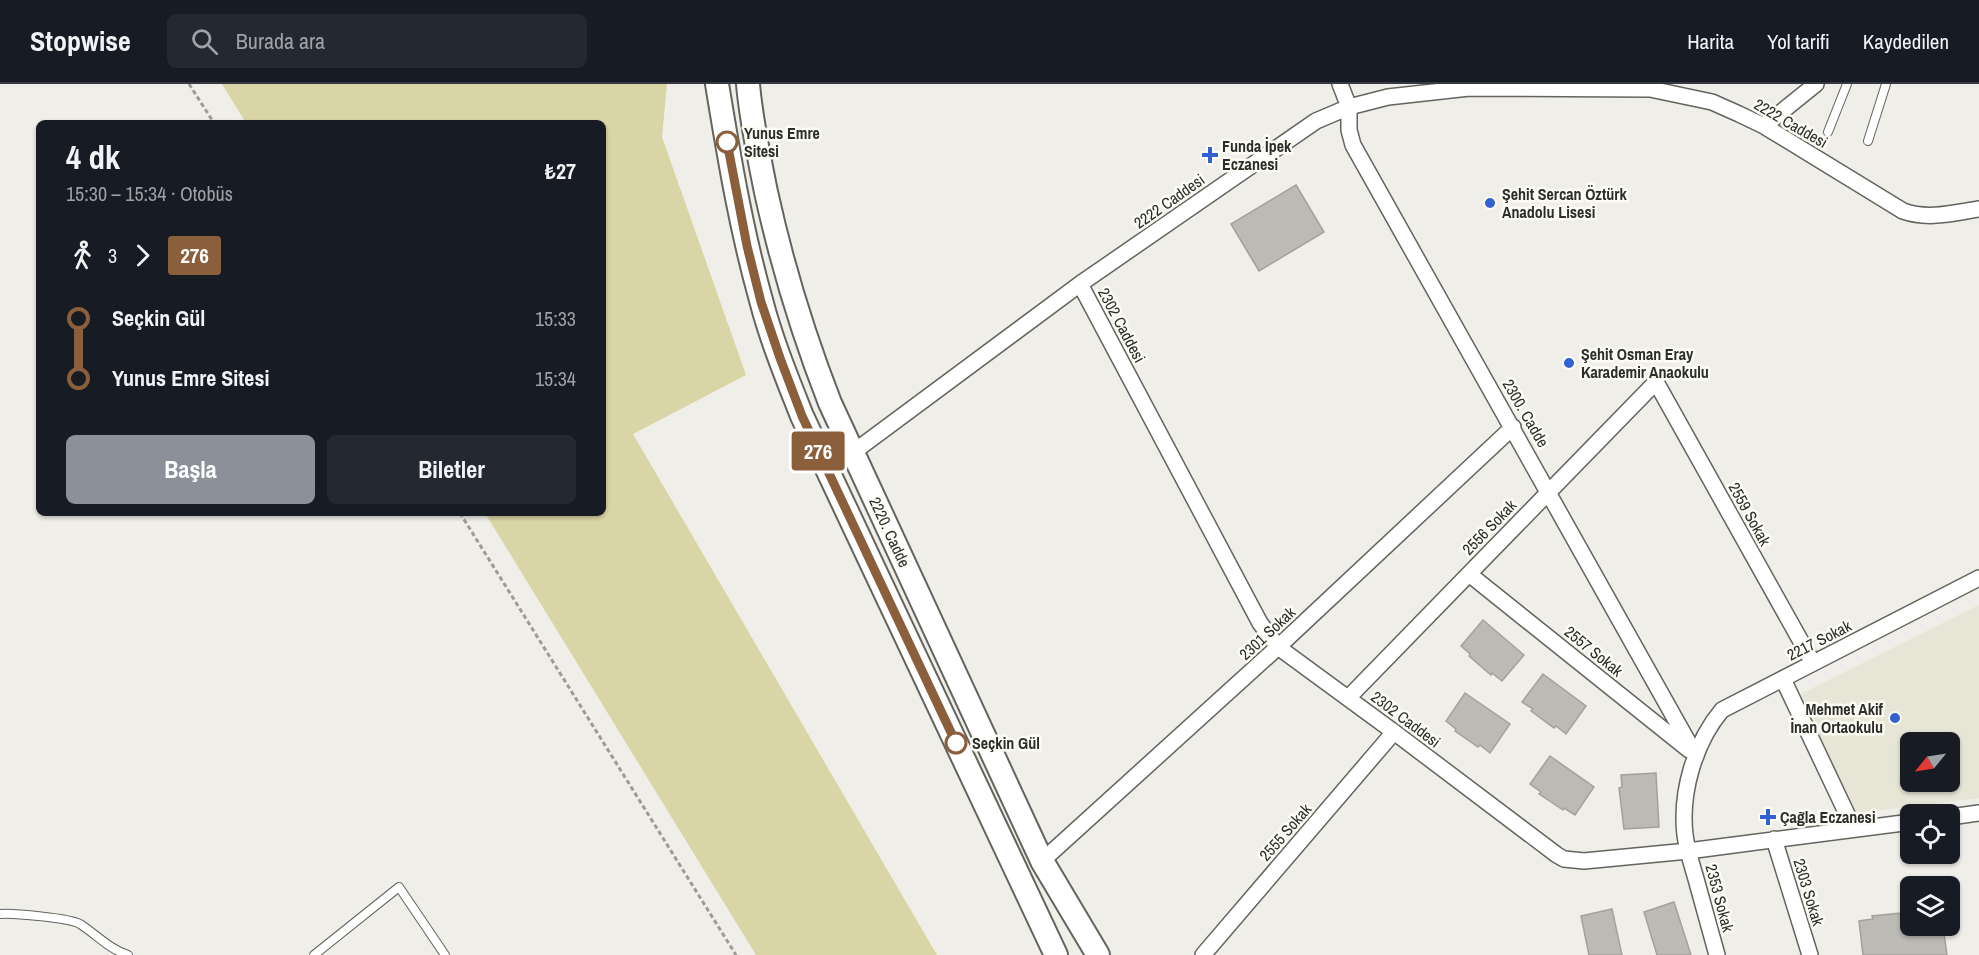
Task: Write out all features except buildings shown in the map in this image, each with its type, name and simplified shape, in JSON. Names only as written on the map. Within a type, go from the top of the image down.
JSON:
[{"type":"street","name":"2220. Cadde","points":[[717,84],[736,197],[761,302],[802,416],[1056,955]]},
{"type":"street","name":"2220. Cadde","points":[[748,84],[749,104],[775,231],[812,356],[853,452],[1042,861],[1098,955]]},
{"type":"street","name":"2300. Cadde","points":[[1340,84],[1349,106],[1349,130],[1353,145],[1696,756]]},
{"type":"street","points":[[1764,126],[1816,84]]},
{"type":"street","name":"2222 Caddesi","points":[[828,471],[1080,284],[1316,121],[1349,106],[1388,97],[1469,86],[1650,89],[1712,102],[1764,126],[1903,211],[1917,216],[1930,216],[1979,209]]},
{"type":"street","name":"2302 Caddesi","points":[[1080,284],[1260,623],[1278,647],[1547,848],[1564,859],[1584,861],[1900,823]]},
{"type":"street","name":"2556 Sokak","points":[[1348,698],[1656,381]]},
{"type":"street","name":"2559 Sokak","points":[[1656,381],[1813,663]]},
{"type":"street","name":"2301 Sokak","points":[[1042,861],[1278,647],[1513,427]]},
{"type":"street","name":"2557 Sokak","points":[[1469,574],[1696,756]]},
{"type":"street","name":"2217 Sokak","points":[[1688,850],[1684,831],[1685,807],[1696,756],[1711,723],[1722,710],[1979,578]]},
{"type":"street","points":[[1783,679],[1854,829]]},
{"type":"street","name":"2555 Sokak","points":[[1203,955],[1394,732]]},
{"type":"street","points":[[1960,816],[1979,813]]},
{"type":"street","name":"2303 Sokak","points":[[1774,840],[1810,955]]},
{"type":"street","name":"2353 Sokak","points":[[1688,850],[1716,955]]},
{"type":"lane","points":[[1828,132],[1847,84]]},
{"type":"lane","points":[[1868,141],[1886,84]]},
{"type":"lane","points":[[314,955],[399,887],[445,955]]},
{"type":"lane","points":[[0,914],[15,913],[79,923],[117,951],[128,955]]},
{"type":"path","points":[[189,84],[212,120]]},
{"type":"path","points":[[462,516],[736,955]]},
{"type":"shaded area","points":[[222,84],[667,84],[662,137],[746,375],[633,434],[937,955],[756,955],[487,516],[606,516],[606,120],[244,120]]},
{"type":"shaded area","name":"Mehmet Akif İnan Ortaokulu","points":[[1979,605],[1979,798],[1929,804],[1900,804],[1900,808],[1855,813],[1801,694]]},
{"type":"bus line","name":"276","points":[[727,142],[736,197],[761,302],[802,416],[956,743]]},
{"type":"place","name":"Yunus Emre Sitesi","points":[[727,142]]},
{"type":"place","name":"Funda İpek Eczanesi","points":[[1210,155]]},
{"type":"place","name":"Şehit Sercan Öztürk Anadolu Lisesi","points":[[1490,203]]},
{"type":"place","name":"Şehit Osman Eray Karademir Anaokulu","points":[[1569,363]]},
{"type":"place","name":"Mehmet Akif İnan Ortaokulu","points":[[1895,718]]},
{"type":"place","name":"Seçkin Gül","points":[[956,743]]},
{"type":"place","name":"Çağla Eczanesi","points":[[1768,817]]}]
